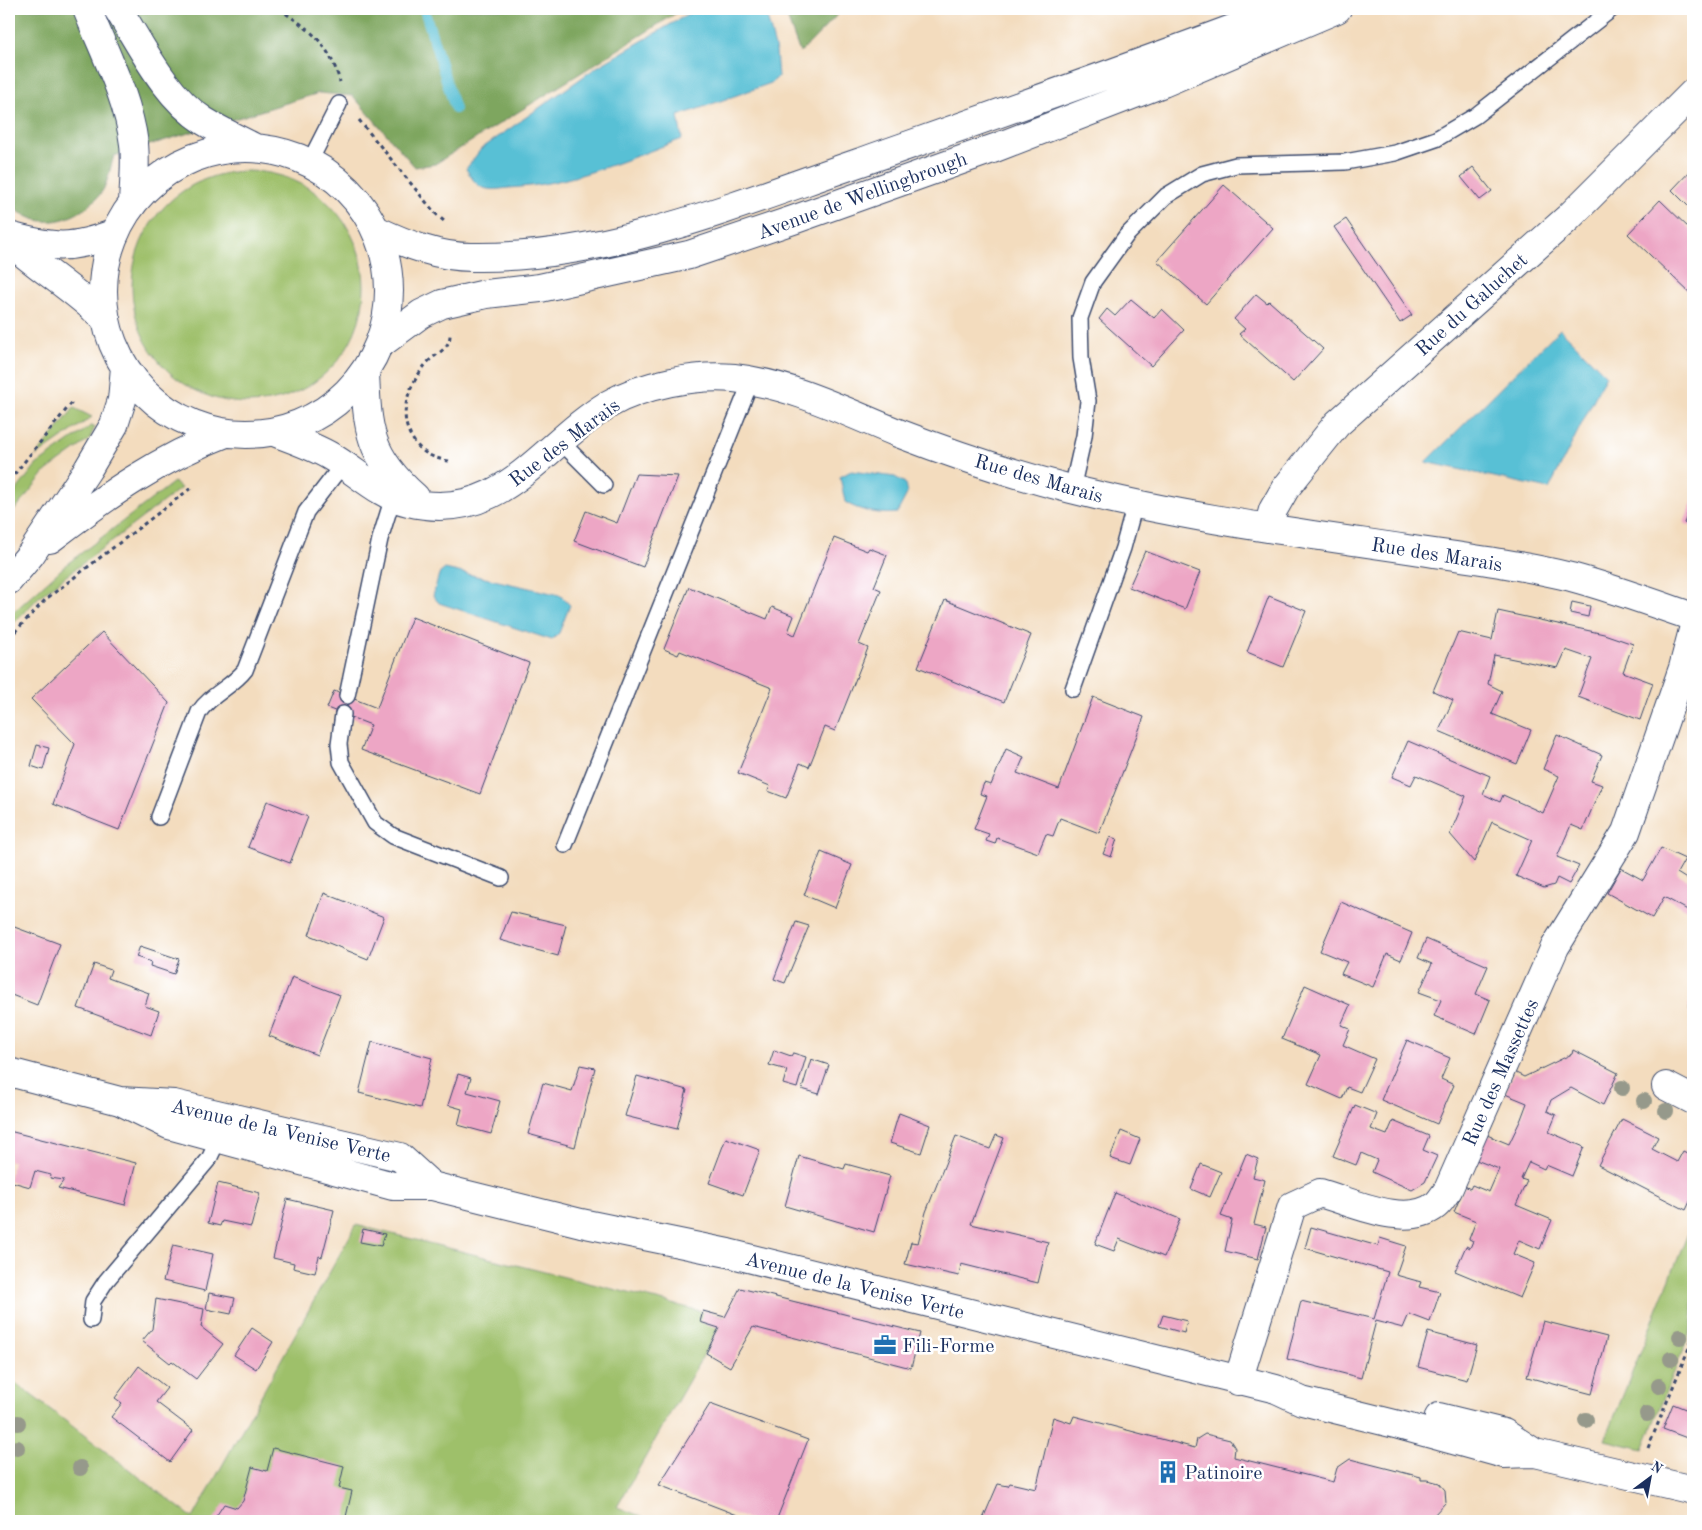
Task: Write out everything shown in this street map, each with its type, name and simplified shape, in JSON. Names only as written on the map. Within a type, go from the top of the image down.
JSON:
[{"type":"main road","points":[[87,9],[116,81],[132,134],[135,161],[134,202]]},
{"type":"main road","points":[[118,9],[169,87],[188,108],[203,120],[255,148]]},
{"type":"main road","name":"Avenue de Wellingbrough","points":[[376,230],[407,244],[439,254],[469,258],[512,257],[610,242],[711,215],[1138,66],[1285,9]]},
{"type":"main road","name":"Avenue de Wellingbrough","points":[[379,345],[422,314],[442,304],[486,294],[540,288],[689,256],[793,220],[995,148],[1163,83],[1337,9]]},
{"type":"main road","name":"Rue du Galuchet","points":[[1268,528],[1273,510],[1285,489],[1337,424],[1568,218],[1693,93]]},
{"type":"main road","points":[[255,148],[283,153],[309,163],[336,180],[359,203],[376,230],[386,258],[390,287],[388,317],[379,345],[366,371],[348,393],[326,410],[301,424],[274,432],[226,433],[196,425],[168,411],[144,392],[125,368],[113,344],[106,320],[103,290],[106,261],[115,233],[134,202],[152,182],[175,166],[200,155],[227,149],[255,148]]},
{"type":"main road","points":[[9,236],[36,244],[67,247],[94,241],[115,233]]},
{"type":"main road","points":[[9,241],[32,262],[86,300],[106,320]]},
{"type":"main road","points":[[9,580],[32,554],[88,469],[114,424],[122,400],[125,368]]},
{"type":"main road","points":[[366,371],[369,427],[376,452],[395,485]]},
{"type":"main road","name":"Rue des Marais","points":[[274,432],[327,454],[343,464],[395,485],[408,502],[455,505],[474,502],[493,493],[532,468],[561,442],[610,404],[644,389],[702,377],[732,378],[794,392],[931,446],[1010,473],[1072,489],[1135,504],[1268,528],[1482,560],[1570,577],[1693,617]]},
{"type":"main road","points":[[32,554],[107,495],[194,445],[226,433]]},
{"type":"main road","name":"Rue des Massettes","points":[[1238,1380],[1292,1206],[1320,1193],[1400,1216],[1419,1214],[1436,1205],[1448,1190],[1554,947],[1626,832],[1683,668],[1693,630]]},
{"type":"main road","name":"Avenue de la Venise Verte","points":[[9,1072],[120,1101],[174,1104],[400,1157],[432,1186]]},
{"type":"main road","points":[[1666,1086],[1693,1100]]},
{"type":"main road","name":"Avenue de la Venise Verte","points":[[120,1101],[144,1115],[169,1125],[393,1186],[432,1186],[581,1223],[743,1256],[1276,1389],[1302,1401],[1504,1454],[1535,1453],[1693,1490]]},
{"type":"lane","points":[[1072,489],[1084,436],[1088,400],[1080,358],[1080,318],[1093,282],[1126,236],[1166,196],[1202,174],[1236,165],[1344,162],[1395,153],[1436,139],[1475,116],[1612,9]]},
{"type":"lane","points":[[309,163],[339,104]]},
{"type":"lane","points":[[565,846],[751,381]]},
{"type":"lane","points":[[561,442],[604,485]]},
{"type":"lane","points":[[159,817],[199,712],[206,702],[238,679],[245,670],[306,512],[343,464]]},
{"type":"lane","points":[[346,696],[380,540],[395,485]]},
{"type":"lane","points":[[1073,689],[1123,548],[1135,504]]},
{"type":"lane","points":[[343,714],[339,744],[341,762],[375,823],[393,836],[501,878]]},
{"type":"lane","points":[[91,1320],[94,1301],[106,1281],[210,1159],[219,1138]]},
{"type":"path","points":[[279,9],[319,39],[334,60],[340,83],[339,104],[348,108],[412,183],[434,213],[446,223]]},
{"type":"path","points":[[449,461],[436,459],[418,447],[408,432],[404,418],[405,404],[417,377],[426,364],[447,347],[450,341],[450,326]]},
{"type":"path","points":[[9,482],[74,400]]},
{"type":"path","points":[[9,638],[46,599],[191,488]]},
{"type":"path","points":[[1642,1478],[1648,1447],[1693,1338]]},
{"type":"green space","points":[[9,9],[683,9],[435,164],[415,167],[353,96],[319,93],[114,156],[101,193],[88,207],[62,220],[42,221],[24,215],[9,206]]},
{"type":"green space","points":[[784,9],[843,9],[800,53]]},
{"type":"green space","points":[[248,171],[271,173],[292,180],[303,185],[330,205],[350,232],[355,243],[362,264],[364,287],[362,310],[355,331],[350,342],[330,369],[303,389],[292,394],[271,401],[248,403],[225,401],[204,394],[193,389],[166,369],[146,342],[141,331],[134,310],[132,287],[134,264],[141,243],[146,232],[166,205],[193,185],[204,180],[225,173]]},
{"type":"green space","points":[[74,408],[92,417],[36,456]]},
{"type":"green space","points":[[91,426],[95,427],[89,440],[46,471],[9,517],[9,500],[36,465]]},
{"type":"green space","points":[[174,482],[181,488],[40,596],[9,628],[9,616],[67,564]]},
{"type":"green space","points":[[1693,1221],[1693,1325],[1643,1449],[1605,1440]]},
{"type":"green space","points":[[356,1225],[725,1317],[617,1507],[653,1521],[9,1521],[9,1378],[193,1518]]},
{"type":"water","points":[[697,9],[765,9],[776,51],[778,77],[771,83],[678,116],[682,139],[618,163],[575,177],[531,186],[487,189],[481,187],[473,179],[466,169],[481,149],[597,67]]},
{"type":"water","points":[[1560,329],[1606,375],[1549,489],[1426,462]]},
{"type":"water","points":[[851,471],[895,477],[905,483],[907,494],[897,513],[870,512],[845,502],[840,477]]},
{"type":"water","points":[[445,569],[560,595],[570,605],[559,633],[552,640],[439,603],[433,596],[439,574]]},
{"type":"building","points":[[1473,167],[1492,191],[1480,200],[1461,177]]},
{"type":"building","points":[[1693,168],[1693,211],[1672,190]]},
{"type":"building","points":[[1224,185],[1273,228],[1206,304],[1157,261]]},
{"type":"building","points":[[1660,200],[1693,232],[1693,296],[1628,234]]},
{"type":"building","points":[[1346,219],[1412,315],[1400,323],[1334,227]]},
{"type":"building","points":[[1256,294],[1267,303],[1269,301],[1323,349],[1293,382],[1239,334],[1245,329],[1234,319]]},
{"type":"building","points":[[1131,299],[1154,318],[1162,309],[1184,330],[1151,366],[1099,319],[1107,309],[1115,316]]},
{"type":"building","points":[[636,474],[678,476],[643,567],[574,541],[586,511],[617,523]]},
{"type":"building","points":[[1693,500],[1693,527],[1684,523]]},
{"type":"building","points":[[834,538],[867,551],[869,548],[887,555],[874,587],[881,590],[859,644],[868,648],[835,731],[825,727],[809,767],[800,763],[786,798],[768,791],[770,786],[738,773],[772,688],[680,651],[678,655],[664,649],[689,587],[767,619],[772,607],[794,616],[788,632],[795,635]]},
{"type":"building","points":[[1145,551],[1200,572],[1185,609],[1129,587]]},
{"type":"building","points":[[1269,596],[1306,611],[1283,667],[1247,652]]},
{"type":"building","points":[[945,600],[1031,635],[1004,702],[918,667]]},
{"type":"building","points":[[1572,602],[1590,606],[1588,617],[1570,613]]},
{"type":"building","points":[[1498,611],[1604,634],[1633,644],[1623,672],[1653,683],[1640,720],[1578,697],[1592,659],[1566,650],[1558,668],[1494,655],[1488,684],[1502,691],[1492,714],[1531,730],[1517,764],[1439,731],[1453,700],[1433,691],[1458,632],[1492,640]]},
{"type":"building","points":[[412,617],[529,663],[480,794],[361,750],[371,725],[327,708],[334,691],[377,708]]},
{"type":"building","points":[[102,632],[169,703],[119,830],[53,804],[75,744],[31,699]]},
{"type":"building","points":[[1093,697],[1144,717],[1099,833],[1060,818],[1053,836],[1046,834],[1038,853],[997,838],[995,844],[986,841],[989,834],[974,829],[987,796],[980,794],[984,783],[991,785],[1006,749],[1024,757],[1017,773],[1059,789]]},
{"type":"building","points":[[1557,735],[1602,755],[1591,781],[1602,785],[1583,830],[1571,825],[1557,857],[1579,866],[1569,884],[1557,878],[1554,885],[1544,888],[1516,876],[1532,840],[1492,822],[1474,862],[1450,834],[1466,796],[1416,775],[1411,785],[1392,777],[1408,741],[1490,776],[1483,794],[1500,802],[1503,795],[1543,813],[1559,776],[1543,769]]},
{"type":"building","points":[[37,745],[49,748],[43,770],[31,766]]},
{"type":"building","points":[[267,801],[308,817],[290,863],[248,847]]},
{"type":"building","points":[[1110,837],[1117,839],[1111,857],[1103,854]]},
{"type":"building","points":[[1661,848],[1685,859],[1677,873],[1693,883],[1693,913],[1664,897],[1652,918],[1607,893],[1621,868],[1643,880]]},
{"type":"building","points":[[821,852],[852,865],[835,908],[804,895]]},
{"type":"building","points":[[324,893],[384,917],[368,959],[309,935]]},
{"type":"building","points":[[1341,902],[1412,933],[1401,960],[1387,954],[1373,987],[1341,974],[1347,962],[1320,951]]},
{"type":"building","points":[[511,912],[566,925],[558,956],[500,940]]},
{"type":"building","points":[[796,922],[809,926],[785,983],[774,979]]},
{"type":"building","points":[[9,925],[60,944],[37,1005],[9,994]]},
{"type":"building","points":[[1426,939],[1488,966],[1476,994],[1490,1000],[1476,1034],[1434,1016],[1441,1000],[1419,992],[1432,964],[1418,958]]},
{"type":"building","points":[[140,946],[179,959],[174,974],[150,966],[151,962],[136,957]]},
{"type":"building","points":[[94,964],[111,970],[108,978],[149,993],[145,1006],[159,1011],[151,1035],[78,1008]]},
{"type":"building","points":[[292,977],[340,995],[317,1055],[269,1036]]},
{"type":"building","points":[[1305,985],[1350,1005],[1341,1025],[1350,1029],[1343,1045],[1375,1059],[1360,1092],[1347,1087],[1342,1099],[1308,1084],[1321,1055],[1282,1039]]},
{"type":"building","points":[[1693,996],[1693,1010],[1688,1007]]},
{"type":"building","points":[[1407,1040],[1450,1058],[1441,1079],[1454,1085],[1437,1124],[1381,1100]]},
{"type":"building","points":[[372,1042],[432,1058],[420,1108],[359,1093]]},
{"type":"building","points":[[774,1050],[791,1056],[793,1053],[806,1057],[797,1088],[783,1084],[787,1070],[769,1065]]},
{"type":"building","points":[[1573,1050],[1618,1073],[1603,1105],[1571,1088],[1551,1100],[1547,1111],[1556,1115],[1549,1132],[1584,1147],[1572,1176],[1546,1165],[1544,1169],[1529,1162],[1521,1179],[1527,1181],[1516,1205],[1552,1220],[1540,1249],[1519,1240],[1513,1254],[1535,1263],[1520,1298],[1455,1271],[1466,1246],[1470,1248],[1473,1241],[1469,1239],[1476,1221],[1454,1212],[1465,1186],[1470,1189],[1472,1185],[1489,1192],[1499,1169],[1476,1160],[1487,1135],[1509,1144],[1521,1119],[1527,1103],[1505,1094],[1514,1072],[1524,1077],[1572,1054]]},
{"type":"building","points":[[811,1059],[829,1065],[819,1094],[802,1089]]},
{"type":"building","points":[[580,1065],[595,1068],[575,1147],[528,1134],[543,1083],[572,1091]]},
{"type":"building","points":[[458,1074],[471,1078],[467,1092],[500,1101],[491,1134],[458,1125],[462,1109],[448,1105]]},
{"type":"building","points":[[637,1076],[687,1090],[677,1129],[625,1116]]},
{"type":"building","points":[[1355,1105],[1377,1114],[1371,1129],[1387,1135],[1393,1121],[1429,1136],[1423,1150],[1437,1156],[1425,1182],[1412,1190],[1372,1172],[1377,1160],[1361,1153],[1356,1165],[1333,1156]]},
{"type":"building","points":[[899,1113],[930,1125],[921,1153],[890,1143]]},
{"type":"building","points":[[1622,1119],[1658,1137],[1652,1149],[1677,1162],[1683,1151],[1693,1156],[1693,1195],[1686,1210],[1598,1165]]},
{"type":"building","points":[[9,1131],[136,1163],[125,1205],[58,1188],[64,1180],[50,1178],[51,1175],[35,1171],[30,1187],[9,1181],[13,1161],[9,1161]]},
{"type":"building","points":[[1121,1131],[1140,1139],[1130,1165],[1110,1158]]},
{"type":"building","points":[[996,1135],[1004,1138],[971,1224],[1048,1242],[1038,1283],[961,1264],[959,1276],[905,1264],[911,1242],[918,1243],[926,1212],[956,1136],[990,1149]]},
{"type":"building","points":[[726,1138],[760,1150],[743,1195],[709,1183]]},
{"type":"building","points":[[1246,1154],[1258,1159],[1253,1177],[1265,1180],[1254,1224],[1266,1227],[1258,1259],[1225,1251],[1232,1220],[1221,1216]]},
{"type":"building","points":[[799,1156],[844,1169],[846,1164],[890,1176],[874,1232],[785,1206]]},
{"type":"building","points":[[1201,1164],[1221,1172],[1210,1197],[1191,1189]]},
{"type":"building","points":[[218,1183],[260,1193],[251,1227],[222,1221],[220,1226],[208,1223]]},
{"type":"building","points":[[1115,1193],[1180,1219],[1164,1257],[1119,1239],[1114,1251],[1095,1244]]},
{"type":"building","points":[[287,1199],[334,1210],[322,1257],[319,1256],[315,1273],[293,1268],[294,1263],[273,1258]]},
{"type":"building","points":[[1311,1227],[1378,1246],[1380,1238],[1406,1246],[1396,1275],[1421,1282],[1419,1287],[1440,1292],[1430,1322],[1409,1314],[1403,1328],[1376,1321],[1361,1378],[1287,1359],[1301,1301],[1374,1319],[1388,1272],[1305,1248]]},
{"type":"building","points":[[363,1229],[385,1234],[381,1246],[360,1242]]},
{"type":"building","points":[[173,1245],[213,1254],[205,1291],[163,1281]]},
{"type":"building","points":[[740,1288],[920,1333],[911,1368],[753,1327],[730,1367],[706,1353],[719,1328],[700,1322],[703,1311],[725,1317]]},
{"type":"building","points":[[209,1293],[235,1298],[231,1314],[206,1309]]},
{"type":"building","points":[[156,1299],[204,1309],[201,1327],[223,1344],[196,1379],[172,1361],[170,1363],[142,1341],[152,1329]]},
{"type":"building","points":[[1163,1315],[1187,1321],[1184,1333],[1159,1326]]},
{"type":"building","points":[[1543,1321],[1607,1337],[1592,1394],[1527,1377]]},
{"type":"building","points":[[252,1328],[273,1342],[256,1369],[234,1355]]},
{"type":"building","points":[[1428,1332],[1477,1345],[1467,1380],[1418,1367]]},
{"type":"building","points":[[139,1366],[167,1388],[156,1402],[193,1430],[170,1462],[111,1417],[122,1403],[115,1398]]},
{"type":"building","points":[[710,1404],[808,1440],[776,1521],[753,1521],[659,1485]]},
{"type":"building","points":[[1673,1404],[1693,1412],[1693,1422],[1687,1438],[1663,1429]]},
{"type":"building","name":"Patinoire","points":[[1074,1416],[1195,1448],[1197,1439],[1205,1434],[1230,1440],[1235,1448],[1234,1457],[1333,1482],[1337,1468],[1350,1459],[1421,1477],[1421,1480],[1439,1483],[1445,1490],[1446,1502],[1433,1516],[1432,1521],[982,1521],[998,1484],[1008,1486],[1010,1483],[1036,1489],[1053,1417],[1071,1423]]},
{"type":"building","points":[[273,1448],[344,1466],[339,1488],[352,1491],[345,1521],[213,1521],[224,1504],[237,1508],[243,1501],[252,1467],[267,1471]]},
{"type":"waterway","points":[[424,9],[455,109]]},
{"type":"place","name":"Fili-Forme","points":[[885,1345]]},
{"type":"place","name":"Patinoire","points":[[1168,1472]]}]
